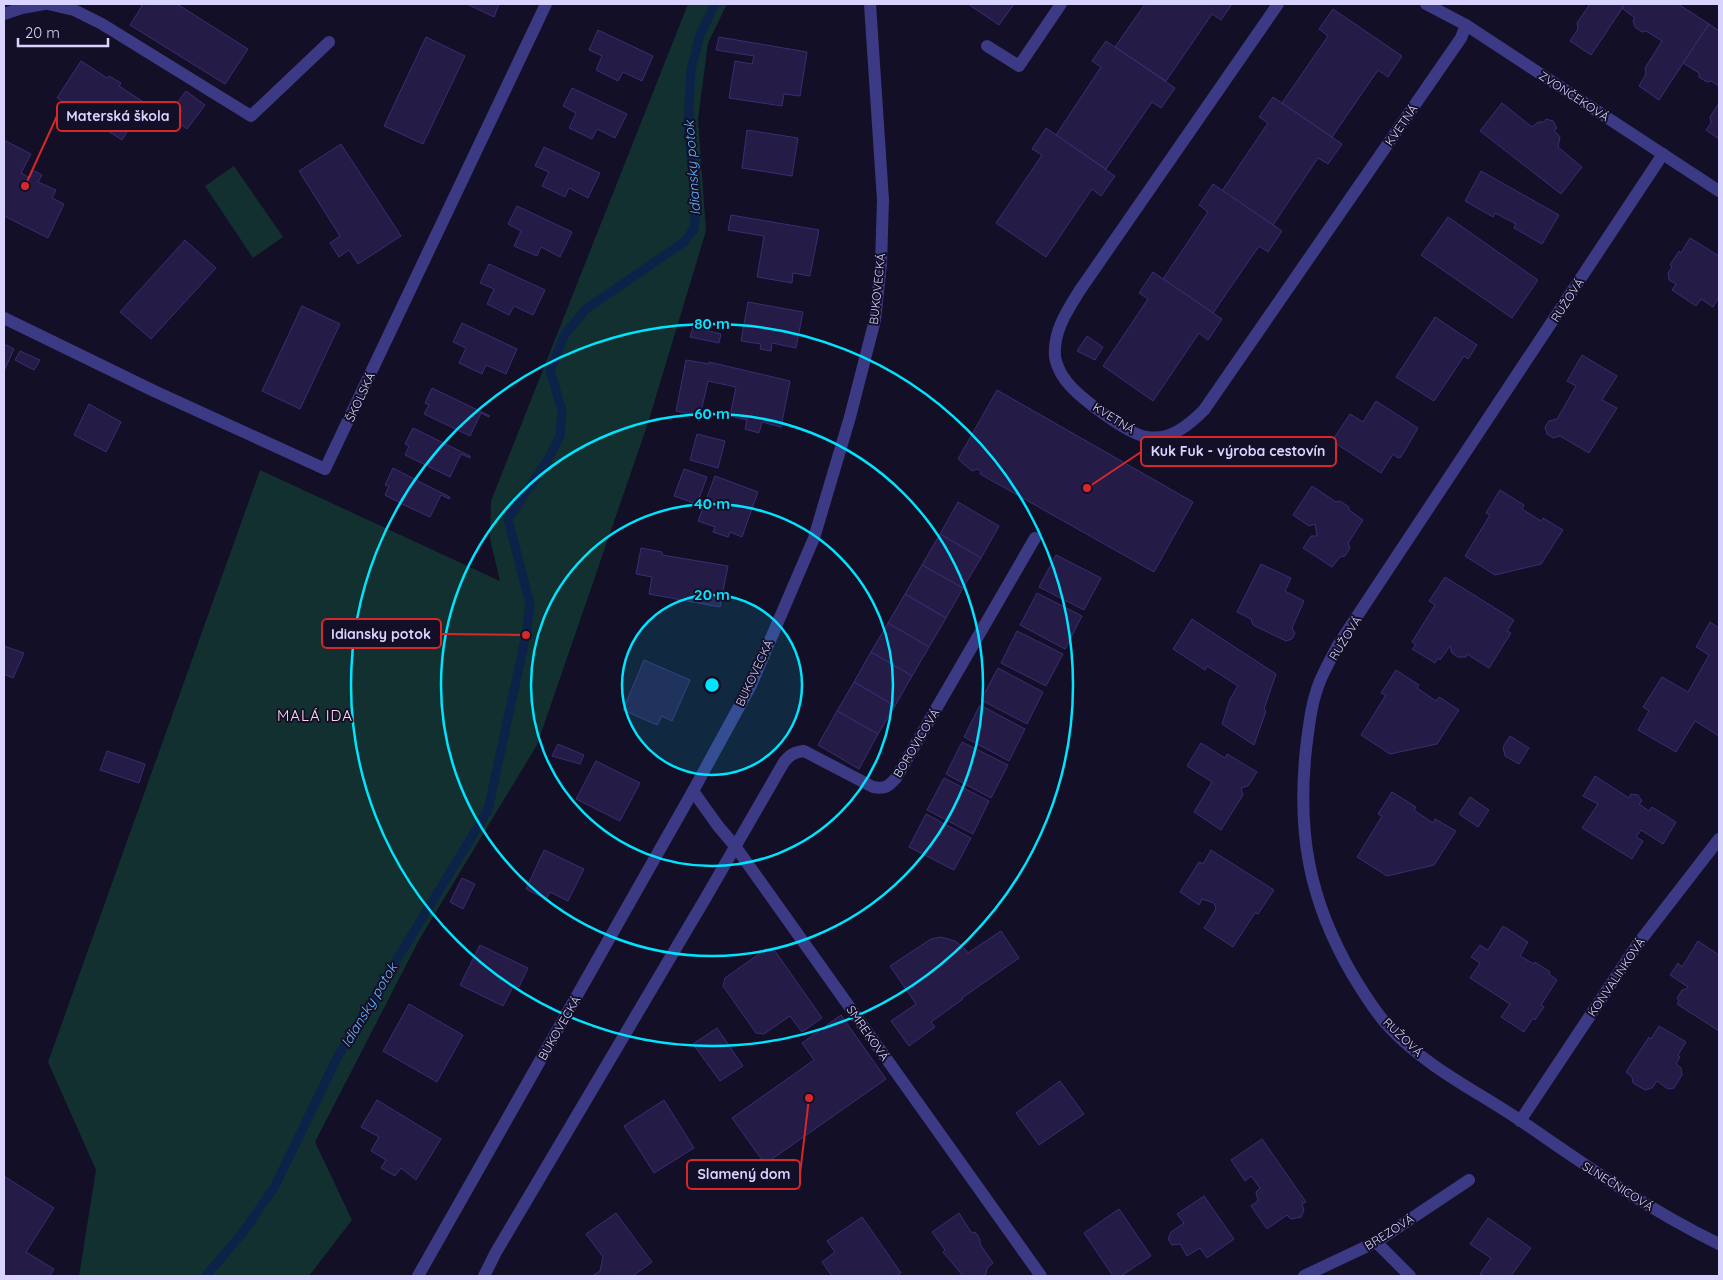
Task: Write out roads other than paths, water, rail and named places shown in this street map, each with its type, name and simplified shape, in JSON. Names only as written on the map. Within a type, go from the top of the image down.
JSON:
[{"type":"street","points":[[4,14],[44,4]]},
{"type":"street","points":[[48,4],[74,10],[102,24],[251,116],[329,42]]},
{"type":"street","name":"ŠKOLSKÁ","points":[[4,318],[154,391],[325,469],[546,4]]},
{"type":"street","name":"BUKOVECKÁ","points":[[418,1276],[694,791],[750,685],[814,538],[850,417],[875,320],[881,264],[884,200],[870,4]]},
{"type":"street","points":[[987,46],[1019,66],[1061,4]]},
{"type":"street","name":"KVETNÁ","points":[[1278,4],[1080,290],[1064,316],[1056,337],[1055,359],[1064,378],[1098,410],[1132,432],[1148,437],[1168,435],[1188,426],[1204,410],[1455,46],[1466,25]]},
{"type":"street","name":"ZVONČEKOVÁ","points":[[1426,4],[1466,25],[1719,191]]},
{"type":"street","name":"RUŽOVÁ","points":[[1520,1120],[1434,1065],[1407,1044],[1367,999],[1331,934],[1318,900],[1308,863],[1303,820],[1303,778],[1312,710],[1320,682],[1338,645],[1663,154]]},
{"type":"street","name":"BOROVICOVÁ","points":[[736,846],[784,762],[796,752],[804,751],[873,787],[883,788],[890,785],[1035,538]]},
{"type":"street","name":"SMREKOVÁ","points":[[694,791],[718,826],[736,846],[1041,1276]]},
{"type":"street","name":"KONVALINKOVÁ","points":[[1520,1120],[1637,945],[1719,839]]},
{"type":"street","points":[[484,1276],[496,1252],[736,846]]},
{"type":"street","name":"SLNEČNICOVÁ","points":[[1520,1120],[1587,1167],[1662,1214],[1719,1244]]},
{"type":"street","name":"BREZOVÁ","points":[[1304,1276],[1376,1242],[1469,1180]]},
{"type":"street","points":[[1376,1242],[1410,1276]]},
{"type":"waterway","name":"Idiansky potok","points":[[206,1276],[244,1231],[275,1186],[337,1058],[488,810],[526,635],[530,604],[508,519],[547,461],[560,436],[562,410],[550,371],[565,334],[586,309],[684,242],[694,229],[696,210],[688,125],[691,70],[700,35],[715,4]]},
{"type":"place","name":"Materská škola","points":[[25,186]]},
{"type":"place","name":"Kuk Fuk - výroba cestovín","points":[[1087,488]]},
{"type":"place","name":"Idiansky potok","points":[[526,635]]},
{"type":"place","name":"Slamený dom","points":[[809,1098]]},
{"type":"district","name":"MALÁ IDA","points":[[315,715]]}]
